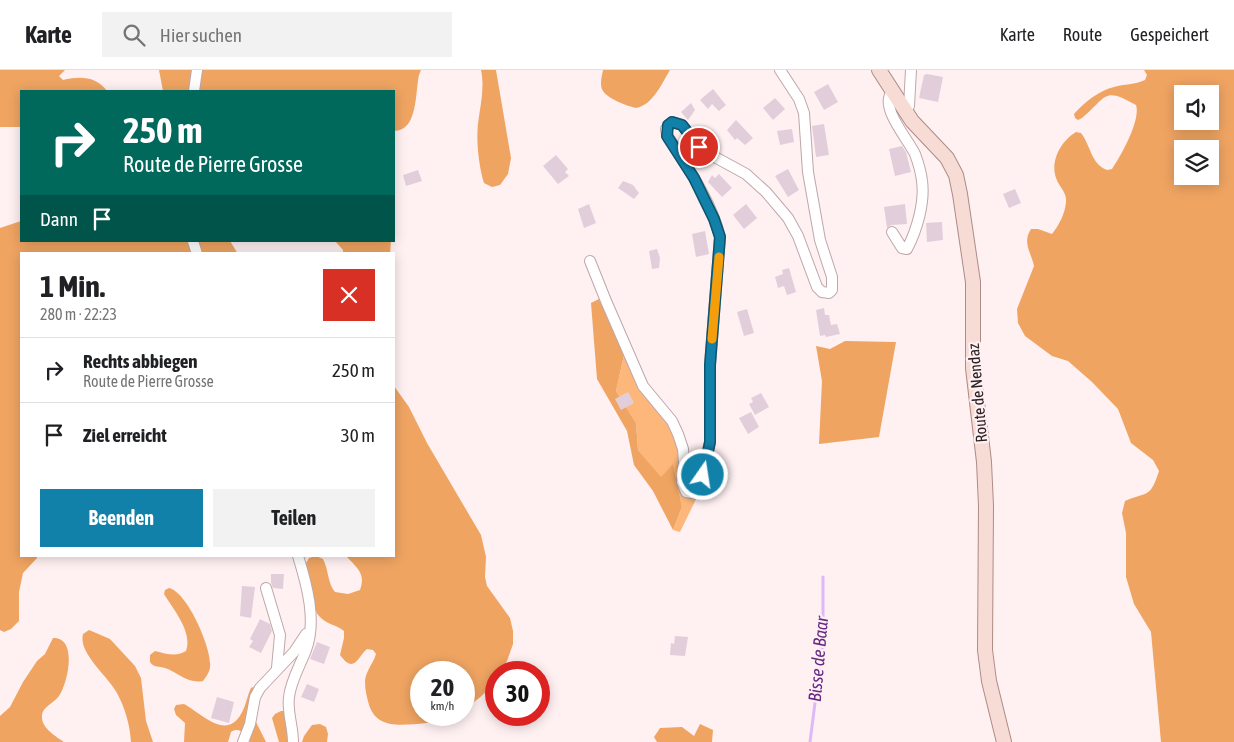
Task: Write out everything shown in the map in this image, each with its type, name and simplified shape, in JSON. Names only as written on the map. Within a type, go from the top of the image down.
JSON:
[{"type":"main road","name":"Route de Nendaz","points":[[879,70],[905,112],[920,131],[948,158],[956,175],[960,194],[973,282],[973,368],[986,506],[985,650],[989,681],[1004,742]]},
{"type":"street","points":[[194,90],[197,70]]},
{"type":"street","points":[[590,260],[609,309],[644,386],[672,421],[678,434],[684,462],[682,486],[686,492],[692,493],[697,489],[703,475],[710,442],[710,365],[720,237],[706,203],[689,170],[667,136],[666,129],[670,123],[680,124],[702,150],[743,172],[766,192],[796,231],[817,287],[822,292],[829,293],[832,290],[833,282],[820,240],[808,172],[804,113],[800,99],[780,70]]},
{"type":"street","points":[[905,112],[909,106],[911,70]]},
{"type":"street","points":[[892,92],[888,98],[889,108],[915,154],[923,187],[919,213],[907,249],[902,248],[892,232]]},
{"type":"street","points":[[293,742],[288,707],[289,694],[296,670],[306,648],[310,629],[304,576],[298,557]]},
{"type":"street","points":[[266,588],[280,635],[277,668]]},
{"type":"street","points":[[243,742],[250,724],[255,697],[260,688],[300,645],[310,629]]},
{"type":"shaded area","points":[[0,70],[65,70],[59,76],[63,80],[87,78],[98,82],[106,90],[20,90],[20,127],[0,127]]},
{"type":"shaded area","points":[[159,70],[195,70],[191,90],[163,90]]},
{"type":"shaded area","points":[[200,70],[421,70],[411,118],[402,129],[395,131],[395,90],[197,90]]},
{"type":"shaded area","points":[[481,70],[496,70],[511,158],[508,174],[500,185],[492,187],[484,183],[478,154],[477,131],[482,91]]},
{"type":"shaded area","points":[[603,70],[670,70],[652,98],[647,103],[636,108],[618,102],[605,94],[601,86]]},
{"type":"shaded area","points":[[1144,70],[1234,70],[1234,742],[1161,742],[1151,632],[1134,604],[1126,577],[1126,533],[1122,513],[1125,501],[1147,493],[1150,490],[1159,471],[1153,460],[1131,443],[1118,409],[1068,361],[1052,356],[1025,336],[1018,323],[1017,309],[1034,266],[1027,243],[1028,234],[1031,229],[1038,229],[1052,234],[1064,211],[1066,198],[1057,181],[1054,165],[1061,146],[1076,132],[1081,133],[1098,164],[1107,170],[1112,169],[1129,138],[1137,112],[1136,105],[1111,95],[1101,100],[1082,118],[1078,120],[1074,114],[1087,101],[1103,91],[1145,80],[1147,75]]},
{"type":"shaded area","points":[[20,221],[20,242],[231,242],[237,252],[20,252],[20,557],[37,558],[23,573],[19,592],[19,621],[11,629],[4,632],[0,630],[0,228]]},
{"type":"shaded area","points":[[336,242],[391,242],[390,252],[343,252]]},
{"type":"shaded area","points":[[599,299],[624,355],[616,391],[636,423],[638,450],[661,477],[673,464],[682,507],[673,530],[653,491],[634,465],[627,431],[597,379],[591,303]]},
{"type":"shaded area","points":[[845,341],[896,342],[879,437],[819,444],[822,381],[816,346],[830,349]]},
{"type":"shaded area","points":[[624,355],[642,392],[668,420],[688,471],[704,483],[680,532],[673,530],[682,507],[673,465],[661,478],[638,450],[636,423],[616,391]]},
{"type":"shaded area","points":[[395,387],[409,407],[427,443],[481,535],[486,557],[485,577],[487,586],[510,618],[513,644],[507,661],[485,661],[485,692],[479,698],[475,701],[475,661],[410,661],[410,724],[388,724],[377,718],[369,705],[365,682],[366,675],[376,654],[373,650],[367,649],[352,664],[345,661],[340,655],[344,631],[325,621],[317,613],[312,600],[306,563],[309,558],[312,557],[323,559],[335,592],[348,594],[360,590],[362,579],[359,571],[347,557],[395,557]]},
{"type":"shaded area","points":[[169,588],[183,599],[202,632],[209,655],[210,666],[203,681],[188,680],[150,662],[150,655],[155,651],[175,654],[186,651],[187,636],[181,621],[164,594],[165,590]]},
{"type":"shaded area","points":[[89,630],[110,639],[135,666],[141,678],[146,721],[153,742],[131,742],[125,711],[120,699],[113,686],[89,657],[85,649],[83,634]]},
{"type":"shaded area","points":[[53,638],[61,640],[66,645],[69,662],[68,672],[59,696],[44,710],[42,720],[50,731],[64,742],[0,742],[0,716],[10,707],[23,682],[37,661],[45,654]]},
{"type":"shaded area","points":[[253,687],[255,688],[254,718],[266,742],[250,742],[242,732],[234,730],[231,732],[228,742],[184,742],[185,723],[176,715],[174,709],[176,705],[184,704],[213,722],[228,725],[235,722],[241,714]]},
{"type":"shaded area","points":[[281,711],[285,711],[296,742],[279,742],[272,718]]},
{"type":"shaded area","points":[[320,724],[326,727],[328,734],[327,742],[302,742],[312,725]]},
{"type":"shaded area","points":[[700,724],[713,730],[712,742],[657,742],[654,737],[660,728],[682,727],[694,736]]},
{"type":"building","points":[[924,75],[943,77],[938,102],[919,98]]},
{"type":"building","points":[[828,84],[838,102],[824,110],[814,92]]},
{"type":"building","points":[[713,89],[726,105],[719,111],[712,104],[708,109],[700,100]]},
{"type":"building","points":[[775,98],[785,109],[773,120],[763,108]]},
{"type":"building","points":[[691,103],[695,110],[688,120],[681,112]]},
{"type":"building","points":[[736,120],[753,138],[745,145],[737,138],[735,140],[727,130]]},
{"type":"building","points":[[824,124],[829,155],[816,157],[812,126]]},
{"type":"building","points":[[792,129],[794,142],[780,145],[777,131]]},
{"type":"building","points":[[708,130],[716,141],[708,146],[699,135]]},
{"type":"building","points":[[902,146],[906,152],[911,172],[895,176],[889,149]]},
{"type":"building","points":[[556,155],[568,169],[565,172],[569,176],[558,184],[543,166]]},
{"type":"building","points":[[788,169],[799,190],[788,197],[775,176]]},
{"type":"building","points":[[418,170],[422,181],[406,186],[403,175]]},
{"type":"building","points":[[719,174],[732,188],[722,197],[708,182],[712,175],[715,178]]},
{"type":"building","points":[[623,181],[633,185],[639,193],[634,199],[618,188]]},
{"type":"building","points":[[1015,189],[1021,203],[1009,208],[1003,194]]},
{"type":"building","points":[[589,204],[596,223],[584,228],[578,209]]},
{"type":"building","points":[[746,204],[757,218],[744,229],[733,215]]},
{"type":"building","points":[[905,204],[907,224],[891,225],[887,228],[884,207]]},
{"type":"building","points":[[942,222],[943,240],[927,242],[926,223]]},
{"type":"building","points":[[705,231],[709,254],[696,257],[692,234]]},
{"type":"building","points":[[657,249],[660,258],[659,268],[652,269],[649,251]]},
{"type":"building","points":[[789,268],[796,292],[787,295],[784,286],[778,288],[775,277],[783,274],[782,270]]},
{"type":"building","points":[[824,308],[825,315],[829,315],[831,325],[837,324],[840,334],[826,337],[825,335],[820,336],[816,310]]},
{"type":"building","points":[[747,309],[754,333],[744,336],[737,312]]},
{"type":"building","points":[[628,392],[634,403],[621,410],[615,399]]},
{"type":"building","points":[[761,393],[769,407],[755,415],[749,404],[753,402],[751,398]]},
{"type":"building","points":[[751,412],[759,427],[748,434],[739,418]]},
{"type":"building","points":[[271,574],[284,574],[283,589],[273,588]]},
{"type":"building","points":[[242,586],[255,587],[251,618],[240,616]]},
{"type":"building","points":[[260,619],[270,624],[272,631],[261,653],[249,647],[253,641],[250,639]]},
{"type":"building","points":[[675,636],[688,637],[685,656],[670,655],[671,643],[674,644]]},
{"type":"building","points":[[317,642],[330,647],[324,664],[310,659]]},
{"type":"building","points":[[307,684],[319,689],[314,702],[301,697]]},
{"type":"building","points":[[217,697],[234,702],[229,723],[211,718]]},
{"type":"waterway","name":"Bisse de Baar","points":[[810,742],[823,641],[823,577]]},
{"type":"slow traffic","points":[[712,339],[719,257]]},
{"type":"route","points":[[699,147],[682,125],[672,122],[668,125],[666,129],[667,136],[694,178],[714,219],[720,237],[710,365],[710,442],[703,475]]}]
